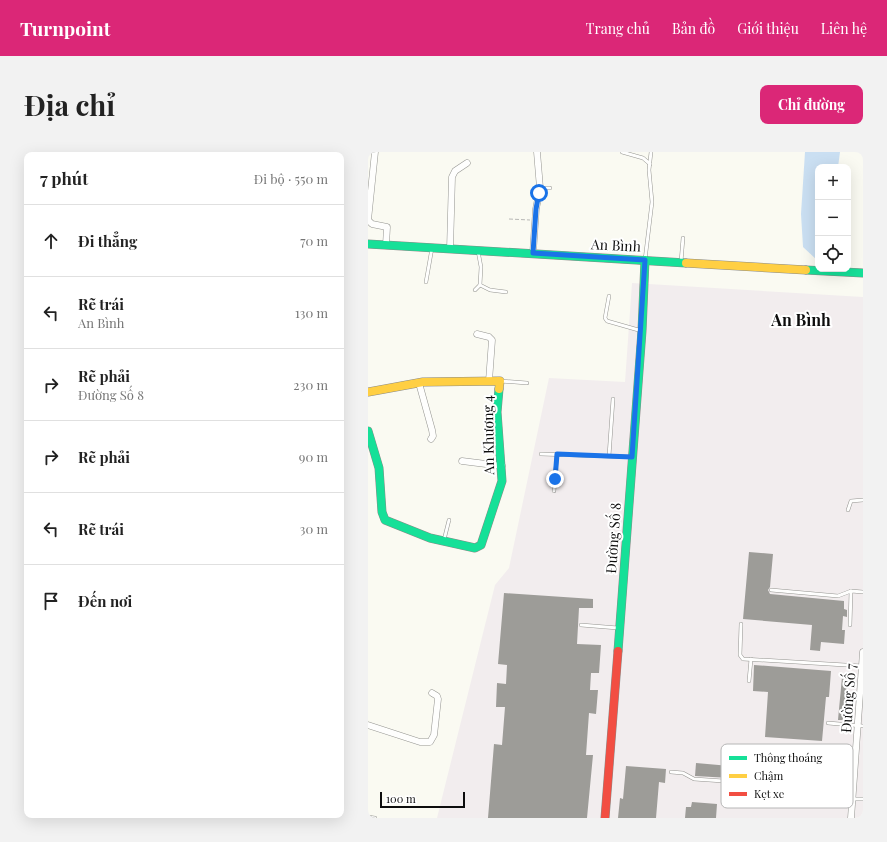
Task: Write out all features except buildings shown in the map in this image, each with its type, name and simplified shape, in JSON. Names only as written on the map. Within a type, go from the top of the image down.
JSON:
[{"type":"street","points":[[375,152],[369,208],[370,223],[387,227],[386,245]]},
{"type":"street","points":[[533,253],[535,220],[540,188],[537,152]]},
{"type":"street","points":[[450,249],[452,177],[467,163]]},
{"type":"street","name":"An Bình","points":[[368,244],[863,273]]},
{"type":"street","name":"Đường Số 8","points":[[605,818],[642,331],[645,260]]},
{"type":"street","points":[[477,334],[489,337],[492,340],[489,381]]},
{"type":"street","name":"An Khương 4","points":[[368,392],[419,383],[500,381],[497,417],[502,481],[481,545],[475,548],[430,538],[385,520],[382,512],[380,478],[372,457],[368,432]]},
{"type":"street","points":[[419,383],[433,436],[431,439]]},
{"type":"street","points":[[462,461],[502,466]]},
{"type":"street","name":"Đường Số 7","points":[[853,790],[860,725],[863,652]]},
{"type":"street","points":[[368,725],[420,742],[430,742],[434,735],[438,699],[437,696],[432,693]]},
{"type":"street","name":"Đường Số 7","points":[[851,818],[852,808]]},
{"type":"lane","points":[[622,152],[643,158],[650,164]]},
{"type":"lane","points":[[645,260],[652,202],[650,152]]},
{"type":"lane","points":[[540,188],[550,188]]},
{"type":"lane","points":[[681,262],[683,238]]},
{"type":"lane","points":[[426,282],[432,248]]},
{"type":"lane","points":[[475,290],[480,286],[481,267],[478,251]]},
{"type":"lane","points":[[480,286],[490,290],[506,292]]},
{"type":"lane","points":[[609,296],[606,318],[607,321],[642,331]]},
{"type":"lane","points":[[500,381],[527,383]]},
{"type":"lane","points":[[609,456],[613,399]]},
{"type":"lane","points":[[541,454],[632,457]]},
{"type":"lane","points":[[554,491],[557,454]]},
{"type":"lane","points":[[848,510],[851,501],[863,500]]},
{"type":"lane","points":[[444,540],[449,520]]},
{"type":"lane","points":[[771,590],[838,596],[851,591],[863,592]]},
{"type":"lane","points":[[850,625],[851,591]]},
{"type":"lane","points":[[741,624],[740,656],[743,659],[862,666]]},
{"type":"lane","points":[[581,625],[620,628]]},
{"type":"lane","points":[[749,681],[751,659]]},
{"type":"lane","points":[[828,723],[860,725]]},
{"type":"lane","points":[[671,772],[694,778],[721,780]]},
{"type":"lane","points":[[368,817],[375,818]]},
{"type":"path","points":[[509,219],[535,220]]},
{"type":"shaded area","points":[[632,283],[863,297],[863,818],[437,818],[495,585],[509,568],[549,378],[625,382]]},
{"type":"water","points":[[805,152],[840,152],[838,164],[815,164],[815,258],[803,247],[801,214]]},
{"type":"traffic: fast","points":[[368,244],[686,263]]},
{"type":"traffic: fast","points":[[618,651],[642,331],[645,260]]},
{"type":"traffic: fast","points":[[806,270],[863,273]]},
{"type":"traffic: fast","points":[[368,431],[379,468],[382,512],[385,520],[430,538],[475,548],[481,545],[502,481],[497,412],[499,389]]},
{"type":"traffic: slow","points":[[686,263],[806,270]]},
{"type":"traffic: slow","points":[[368,392],[423,382],[500,381],[499,389]]},
{"type":"traffic: jam","points":[[605,818],[618,651]]},
{"type":"district","name":"An Bình","points":[[801,319]]},
{"type":"route","points":[[539,193],[536,209],[533,253],[645,260],[642,331],[632,457],[557,454],[555,479]]}]
